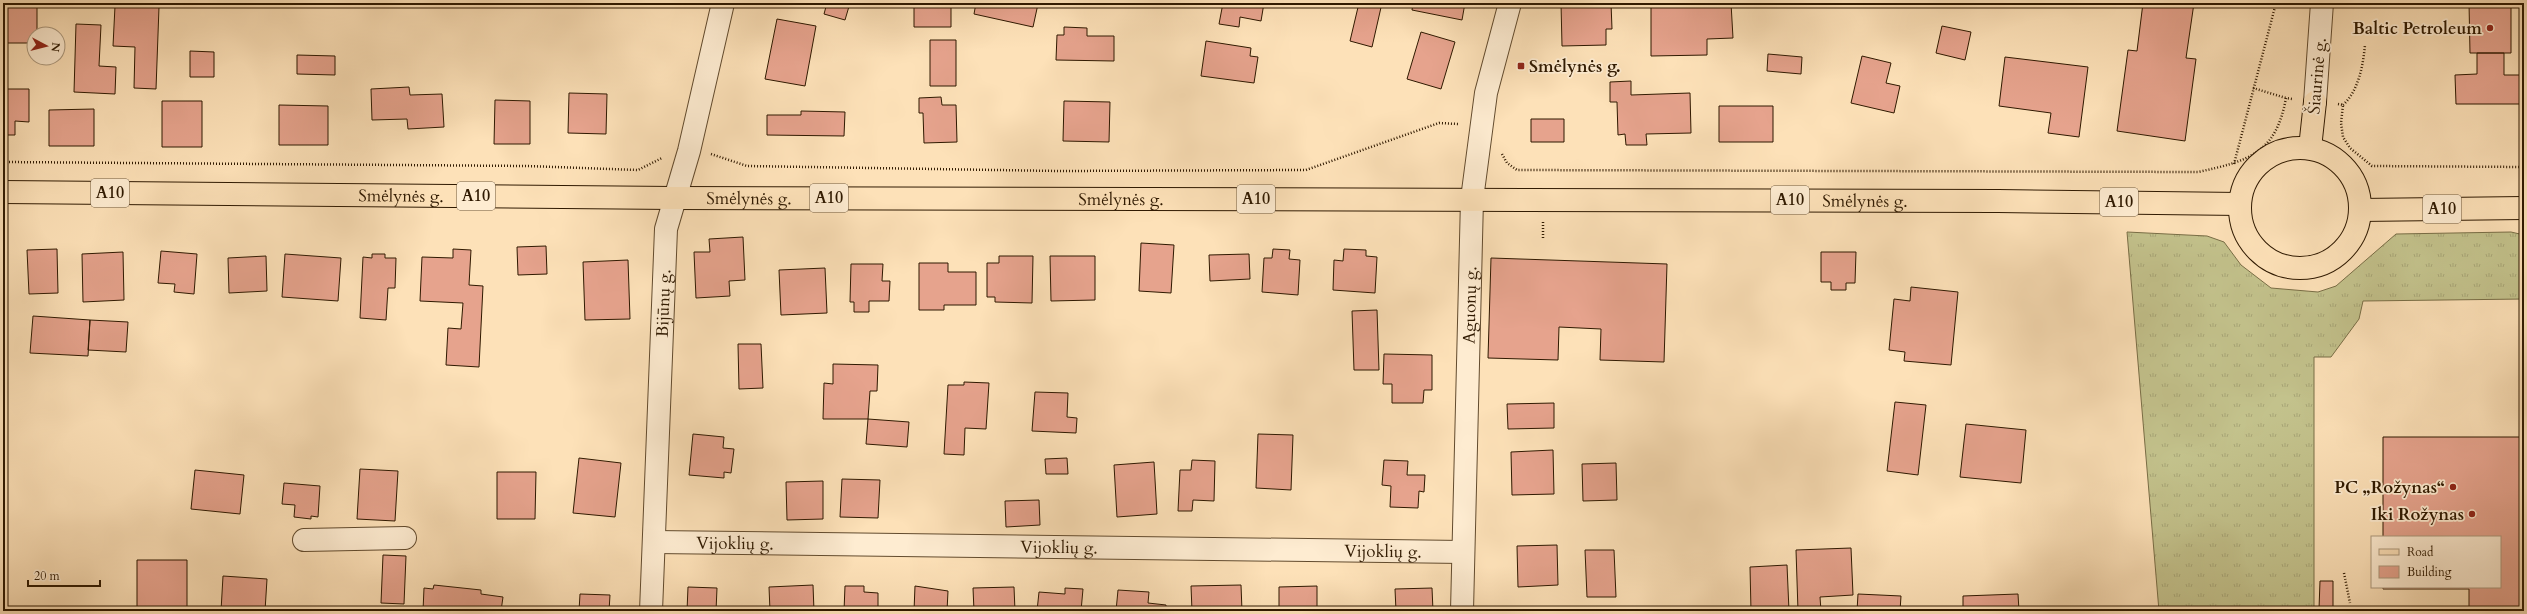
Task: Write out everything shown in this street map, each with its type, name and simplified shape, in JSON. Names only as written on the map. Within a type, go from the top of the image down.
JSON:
[{"type":"main road","name":"Šiaurinė g.","points":[[2310,148],[2315,102]]},
{"type":"main road","points":[[2310,148],[2337,159],[2347,170],[2359,196],[2360,210],[2352,237],[2338,253],[2320,264],[2306,268],[2292,267],[2271,260],[2253,246],[2241,219],[2240,204],[2243,187],[2251,172],[2263,160],[2282,150],[2310,148]]},
{"type":"main road","name":"Smėlynės g.","points":[[3,192],[673,198],[1472,199],[2240,204]]},
{"type":"main road","name":"A10","points":[[2360,210],[2524,208]]},
{"type":"street","name":"Bijūnų g.","points":[[651,611],[666,229],[673,198],[689,151],[723,3]]},
{"type":"street","name":"Aguonų g.","points":[[1462,611],[1472,199],[1480,126],[1486,93],[1510,3]]},
{"type":"street","name":"Šiaurinė g.","points":[[2315,102],[2322,3]]},
{"type":"street","points":[[304,540],[405,538]]},
{"type":"street","name":"Vijoklių g.","points":[[654,542],[1463,552]]},
{"type":"path","points":[[2234,164],[2276,3]]},
{"type":"path","points":[[2364,44],[2362,68],[2350,99],[2343,105],[2341,123],[2343,137],[2350,148],[2372,166],[2524,167]]},
{"type":"path","points":[[2253,88],[2286,98],[2343,105]]},
{"type":"path","points":[[3,162],[463,166],[638,170],[664,157],[689,151],[718,155],[747,166],[1262,172],[1306,170],[1439,123],[1480,126],[1500,135],[1502,153],[1507,163],[1517,170],[2198,172],[2234,164],[2253,154],[2273,139],[2282,121],[2286,98]]},
{"type":"path","points":[[2344,573],[2350,603]]},
{"type":"green space","points":[[2127,232],[2207,236],[2224,242],[2241,265],[2271,288],[2318,292],[2336,286],[2396,234],[2511,232],[2524,235],[2524,299],[2363,301],[2359,319],[2331,357],[2314,357],[2314,611],[2159,611]]},
{"type":"building","points":[[3,3],[37,3],[37,26],[26,26],[26,43],[3,43]]},
{"type":"building","points":[[596,3],[618,3],[618,6]]},
{"type":"building","points":[[827,3],[850,3],[845,20],[824,14]]},
{"type":"building","points":[[914,3],[951,3],[951,27],[914,27]]},
{"type":"building","points":[[976,3],[1038,4],[1033,27],[974,14]]},
{"type":"building","points":[[1223,3],[1264,3],[1261,21],[1240,17],[1239,27],[1219,24]]},
{"type":"building","points":[[1359,3],[1382,3],[1372,47],[1350,41]]},
{"type":"building","points":[[1413,3],[1465,3],[1462,20],[1412,10]]},
{"type":"building","points":[[1561,3],[1611,3],[1612,29],[1606,29],[1606,45],[1562,46]]},
{"type":"building","points":[[1651,3],[1731,3],[1733,38],[1707,39],[1707,55],[1651,56]]},
{"type":"building","points":[[2143,3],[2194,3],[2186,58],[2196,59],[2185,141],[2117,131],[2128,50],[2137,51]]},
{"type":"building","name":"Baltic Petroleum","points":[[2469,3],[2511,3],[2511,53],[2470,53]]},
{"type":"building","points":[[115,6],[159,7],[156,89],[134,88],[135,47],[113,46]]},
{"type":"building","points":[[777,19],[816,26],[805,86],[765,79]]},
{"type":"building","points":[[76,24],[101,25],[99,66],[116,67],[115,94],[74,92]]},
{"type":"building","points":[[1942,26],[1971,32],[1965,60],[1936,53]]},
{"type":"building","points":[[1064,27],[1087,28],[1087,36],[1114,36],[1114,61],[1056,60],[1057,35],[1064,35]]},
{"type":"building","points":[[1421,32],[1455,42],[1441,89],[1407,79]]},
{"type":"building","points":[[930,40],[956,40],[956,86],[930,86]]},
{"type":"building","points":[[1206,41],[1251,48],[1250,56],[1258,57],[1254,83],[1201,76]]},
{"type":"building","points":[[190,51],[214,52],[214,77],[190,77]]},
{"type":"building","points":[[2477,53],[2504,53],[2504,75],[2523,75],[2524,104],[2456,104],[2455,75],[2477,74]]},
{"type":"building","points":[[1768,54],[1802,57],[1801,74],[1767,71]]},
{"type":"building","points":[[297,55],[335,56],[335,75],[297,74]]},
{"type":"building","points":[[1862,56],[1891,63],[1886,83],[1900,86],[1894,113],[1851,103]]},
{"type":"building","points":[[2005,57],[2088,67],[2079,137],[2048,133],[2051,113],[1999,106]]},
{"type":"building","points":[[1631,81],[1631,95],[1690,93],[1691,133],[1646,134],[1647,145],[1626,145],[1625,134],[1618,135],[1617,102],[1610,102],[1610,82]]},
{"type":"building","points":[[409,87],[410,95],[442,94],[444,127],[408,129],[407,119],[372,120],[371,89]]},
{"type":"building","points":[[3,89],[29,89],[29,122],[15,121],[15,135],[3,135]]},
{"type":"building","points":[[569,93],[607,94],[606,134],[568,133]]},
{"type":"building","points":[[941,97],[942,105],[956,105],[957,142],[924,143],[923,113],[919,113],[919,98]]},
{"type":"building","points":[[495,100],[530,101],[530,144],[494,144]]},
{"type":"building","points":[[162,101],[202,101],[202,147],[162,147]]},
{"type":"building","points":[[1064,101],[1110,102],[1109,142],[1063,141]]},
{"type":"building","points":[[279,105],[328,106],[328,145],[279,145]]},
{"type":"building","points":[[1719,106],[1773,106],[1773,142],[1719,142]]},
{"type":"building","points":[[94,109],[94,146],[49,146],[49,110]]},
{"type":"building","points":[[801,111],[845,112],[844,136],[767,135],[767,115],[801,115]]},
{"type":"building","points":[[1531,119],[1564,119],[1564,142],[1531,142]]},
{"type":"building","points":[[743,237],[745,280],[729,281],[730,296],[696,298],[694,252],[710,252],[709,239]]},
{"type":"building","points":[[1141,243],[1174,245],[1171,293],[1139,291]]},
{"type":"building","points":[[546,246],[547,274],[518,275],[517,247]]},
{"type":"building","points":[[57,249],[58,293],[29,294],[27,250]]},
{"type":"building","points":[[453,249],[471,250],[469,285],[483,286],[479,367],[446,365],[448,328],[461,329],[463,303],[420,301],[422,257],[453,258]]},
{"type":"building","points":[[1273,249],[1290,250],[1289,259],[1300,260],[1298,295],[1262,292],[1264,258],[1272,258]]},
{"type":"building","points":[[1344,249],[1366,250],[1366,256],[1377,257],[1375,293],[1333,290],[1334,260],[1343,261]]},
{"type":"building","points":[[161,251],[197,254],[194,294],[174,292],[175,284],[158,283]]},
{"type":"building","points":[[123,252],[124,300],[83,302],[82,254]]},
{"type":"building","points":[[1821,252],[1856,252],[1855,283],[1846,283],[1846,290],[1831,290],[1831,282],[1821,282]]},
{"type":"building","points":[[285,254],[341,258],[338,301],[282,297]]},
{"type":"building","points":[[372,254],[385,254],[385,258],[396,258],[395,288],[388,288],[386,320],[360,318],[363,257],[372,258]]},
{"type":"building","points":[[1249,254],[1250,279],[1210,281],[1209,255]]},
{"type":"building","points":[[266,256],[267,291],[229,293],[228,258]]},
{"type":"building","points":[[999,256],[1033,256],[1032,303],[995,302],[995,297],[987,297],[987,263],[999,263]]},
{"type":"building","points":[[1050,256],[1095,256],[1095,300],[1051,301]]},
{"type":"building","points":[[1491,258],[1667,264],[1664,362],[1600,360],[1601,329],[1559,327],[1558,360],[1488,358]]},
{"type":"building","points":[[628,260],[630,319],[585,320],[583,262]]},
{"type":"building","points":[[919,263],[948,263],[948,272],[976,272],[976,305],[944,305],[944,310],[919,310]]},
{"type":"building","points":[[851,264],[883,264],[882,281],[890,281],[889,301],[869,301],[869,312],[854,312],[854,302],[850,302]]},
{"type":"building","points":[[825,268],[827,313],[781,315],[779,270]]},
{"type":"building","points":[[1911,287],[1958,292],[1951,365],[1904,361],[1905,352],[1889,350],[1894,299],[1910,301]]},
{"type":"building","points":[[1377,310],[1379,370],[1354,370],[1352,311]]},
{"type":"building","points":[[33,316],[90,320],[88,356],[30,353]]},
{"type":"building","points":[[90,320],[128,322],[126,352],[88,350]]},
{"type":"building","points":[[738,344],[761,344],[763,388],[739,389]]},
{"type":"building","points":[[1384,354],[1432,355],[1432,390],[1424,390],[1423,403],[1392,403],[1392,384],[1383,384]]},
{"type":"building","points":[[833,364],[878,365],[877,391],[870,391],[868,419],[823,419],[824,383],[833,384]]},
{"type":"building","points":[[964,382],[989,383],[986,429],[965,428],[964,455],[944,454],[948,385],[964,385]]},
{"type":"building","points":[[1035,392],[1068,393],[1067,417],[1077,418],[1076,433],[1032,431]]},
{"type":"building","points":[[1895,402],[1926,405],[1918,475],[1887,471]]},
{"type":"building","points":[[1554,403],[1554,428],[1508,429],[1507,404]]},
{"type":"building","points":[[868,419],[909,422],[907,447],[866,444]]},
{"type":"building","points":[[1966,424],[2026,430],[2021,483],[1960,477]]},
{"type":"building","points":[[693,434],[724,437],[723,448],[734,449],[731,473],[724,472],[724,478],[689,475]]},
{"type":"building","points":[[1258,434],[1293,435],[1291,490],[1256,488]]},
{"type":"building","name":"PC „Rožynas“","points":[[2383,437],[2524,437],[2524,603],[2516,611],[2469,611],[2469,589],[2383,589],[2501,588],[2501,536],[2383,536]]},
{"type":"building","points":[[1553,450],[1554,494],[1512,495],[1511,452]]},
{"type":"building","points":[[579,458],[621,463],[615,517],[573,513]]},
{"type":"building","points":[[1067,458],[1068,474],[1046,474],[1045,459]]},
{"type":"building","points":[[1192,460],[1215,461],[1214,501],[1193,500],[1192,511],[1178,511],[1180,470],[1191,470]]},
{"type":"building","points":[[1384,460],[1408,461],[1407,475],[1425,475],[1424,492],[1419,491],[1418,508],[1390,507],[1391,486],[1382,485]]},
{"type":"building","points":[[1154,462],[1157,514],[1117,517],[1114,465]]},
{"type":"building","points":[[1616,463],[1617,500],[1583,501],[1582,464]]},
{"type":"building","points":[[360,469],[398,471],[395,521],[357,519]]},
{"type":"building","points":[[195,470],[244,475],[240,514],[191,509]]},
{"type":"building","points":[[497,472],[536,472],[535,519],[497,519]]},
{"type":"building","points":[[842,479],[880,480],[878,518],[840,517]]},
{"type":"building","points":[[823,481],[823,519],[787,520],[786,482]]},
{"type":"building","points":[[284,483],[320,486],[318,517],[311,516],[311,519],[294,517],[295,505],[282,504]]},
{"type":"building","points":[[1039,500],[1040,525],[1006,527],[1005,501]]},
{"type":"building","points":[[1557,545],[1558,585],[1518,587],[1517,546]]},
{"type":"building","points":[[1851,548],[1853,595],[1820,597],[1821,611],[1798,611],[1796,550]]},
{"type":"building","points":[[1585,550],[1614,550],[1616,597],[1587,597]]},
{"type":"building","points":[[383,555],[406,556],[404,604],[381,603]]},
{"type":"building","points":[[137,560],[187,560],[187,611],[137,611]]},
{"type":"building","points":[[1787,565],[1789,611],[1751,611],[1750,567]]},
{"type":"building","points":[[223,576],[267,579],[265,611],[221,611]]},
{"type":"building","points":[[2320,581],[2333,581],[2333,609],[2319,609]]},
{"type":"building","points":[[434,585],[481,590],[481,594],[503,597],[501,611],[423,611],[424,588],[433,589]]},
{"type":"building","points":[[813,585],[814,611],[770,611],[769,587]]},
{"type":"building","points":[[1241,585],[1242,611],[1192,611],[1191,586]]},
{"type":"building","points":[[845,586],[864,586],[864,592],[878,593],[878,611],[844,611]]},
{"type":"building","points":[[915,586],[948,591],[947,611],[914,611]]},
{"type":"building","points":[[1317,586],[1317,611],[1279,611],[1279,587]]},
{"type":"building","points":[[688,587],[717,588],[716,611],[687,611]]},
{"type":"building","points":[[1014,587],[1015,611],[974,611],[973,588]]},
{"type":"building","points":[[1065,588],[1083,589],[1081,611],[1037,611],[1039,592],[1065,594]]},
{"type":"building","points":[[1432,588],[1433,611],[1396,611],[1395,589]]},
{"type":"building","points":[[1118,590],[1149,592],[1148,603],[1166,605],[1166,611],[1116,611]]},
{"type":"building","points":[[580,594],[610,595],[609,611],[579,611]]},
{"type":"building","points":[[1858,594],[1901,596],[1900,611],[1857,611]]},
{"type":"building","points":[[2018,594],[2019,611],[1963,611],[1963,596]]},
{"type":"building","points":[[1577,608],[1577,611],[1543,611],[1542,609]]},
{"type":"building","points":[[344,609],[382,610],[382,611],[344,611]]},
{"type":"place","name":"Baltic Petroleum","points":[[2490,28]]},
{"type":"place","name":"Smėlynės g.","points":[[1521,66]]},
{"type":"place","name":"PC „Rožynas“","points":[[2453,487]]},
{"type":"place","name":"Iki Rožynas","points":[[2472,514]]}]
